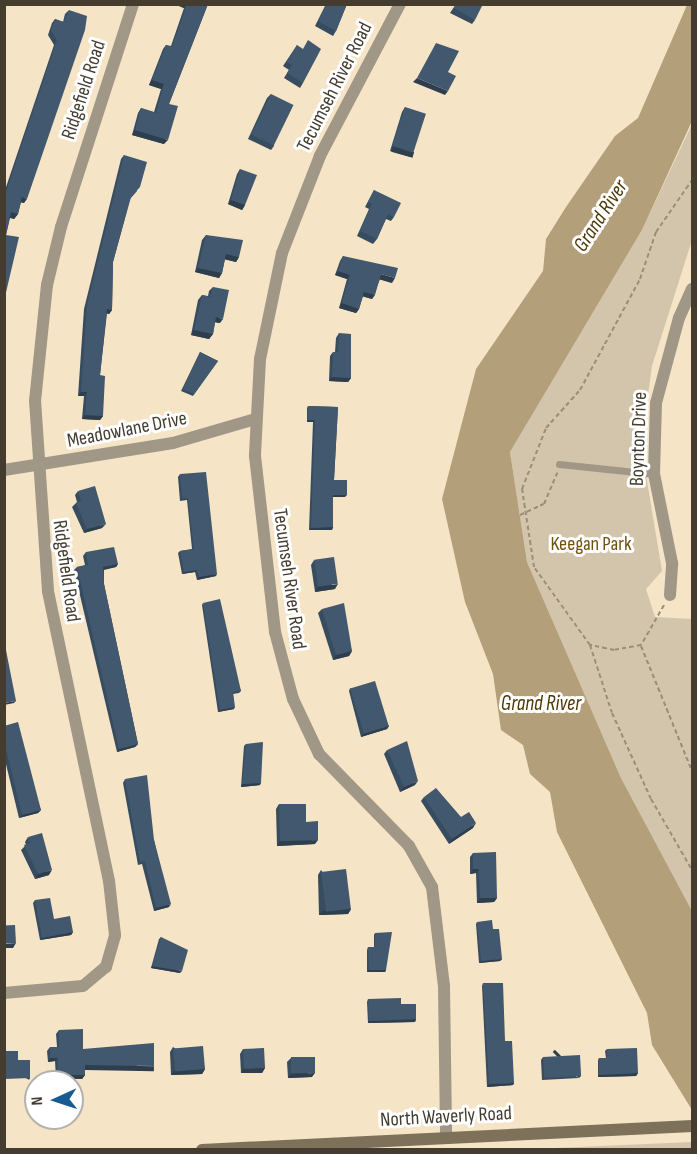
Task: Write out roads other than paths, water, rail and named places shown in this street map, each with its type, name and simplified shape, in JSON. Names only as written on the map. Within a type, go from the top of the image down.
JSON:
[{"type":"main road","name":"North Waverly Road","points":[[202,1149],[690,1126]]},
{"type":"street","name":"Ridgefield Road","points":[[4,993],[83,986],[106,967],[115,935],[109,881],[55,633],[36,467],[37,379],[47,285],[133,4]]},
{"type":"street","name":"Tecumseh River Road","points":[[400,4],[292,220],[265,324],[255,419],[262,544],[275,632],[293,699],[319,754],[410,846],[432,887],[444,986],[446,1136]]},
{"type":"street","name":"Boynton Drive","points":[[670,595],[672,563],[654,474],[656,403],[664,363],[693,289]]},
{"type":"street","name":"Meadowlane Drive","points":[[4,470],[36,467],[173,443],[255,419]]},
{"type":"lane","points":[[559,464],[654,474]]},
{"type":"water","name":"Grand River","points":[[687,5],[692,5],[692,121],[642,230],[510,452],[527,562],[621,778],[692,911],[692,1110],[652,1045],[647,1013],[557,832],[550,792],[530,774],[523,745],[501,730],[493,674],[465,602],[442,499],[476,369],[543,271],[546,239],[566,207],[615,136],[638,118]]},
{"type":"park label","name":"Keegan Park","points":[[591,544]]}]
